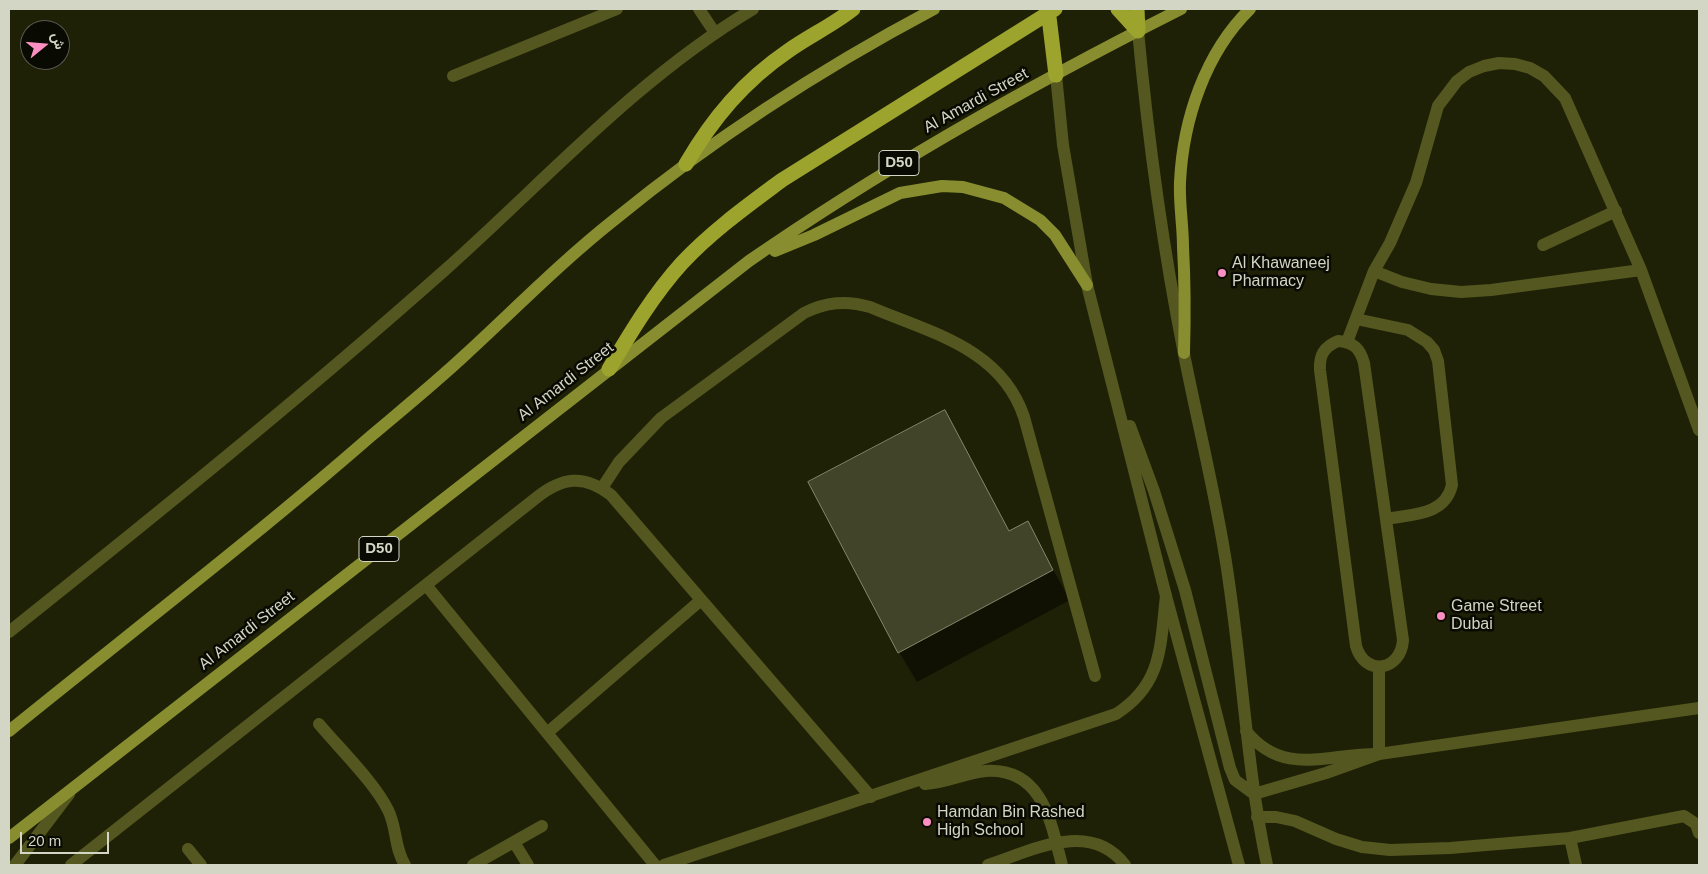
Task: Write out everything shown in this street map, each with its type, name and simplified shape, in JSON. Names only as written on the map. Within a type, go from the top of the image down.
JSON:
[{"type":"highway","points":[[686,164],[702,137],[741,88],[771,63],[853,9]]},
{"type":"highway","points":[[1118,9],[1138,31]]},
{"type":"highway","points":[[1137,9],[1138,31]]},
{"type":"highway","points":[[609,369],[654,297],[682,264],[713,233],[746,206],[782,180],[1051,11],[1056,75]]},
{"type":"main road","points":[[9,730],[254,534],[365,442],[463,357],[560,265],[614,220],[686,164],[784,96],[934,9]]},
{"type":"main road","name":"Al Amardi Street","points":[[9,838],[749,261],[816,215],[899,163],[1056,75],[1181,9]]},
{"type":"main road","points":[[1184,354],[1186,316],[1180,183],[1183,151],[1189,121],[1208,67],[1226,38],[1250,9]]},
{"type":"main road","points":[[749,261],[814,235],[900,193],[942,186],[963,186],[1004,198],[1040,220],[1056,235],[1087,285]]},
{"type":"street","points":[[453,76],[617,9]]},
{"type":"street","points":[[699,9],[715,33]]},
{"type":"street","points":[[12,627],[290,404],[453,263],[621,106],[715,33],[753,9]]},
{"type":"street","points":[[1138,31],[1147,126],[1184,354],[1214,490],[1227,570],[1257,818],[1267,865]]},
{"type":"street","points":[[1347,342],[1374,271],[1390,243],[1416,183],[1438,106],[1457,81],[1470,72],[1484,66],[1499,63],[1530,68],[1556,86],[1565,98],[1641,270],[1699,430]]},
{"type":"street","points":[[1056,75],[1063,145],[1087,285],[1166,596],[1238,865]]},
{"type":"street","points":[[1543,244],[1616,211]]},
{"type":"street","points":[[1374,271],[1402,282],[1431,289],[1461,292],[1491,290],[1641,270]]},
{"type":"street","points":[[602,488],[619,462],[661,418],[804,313],[829,303],[843,302],[870,307],[978,355],[1002,376],[1011,388],[1024,417],[1095,676]]},
{"type":"street","points":[[1356,319],[1408,330],[1418,334],[1427,342],[1438,361],[1452,485],[1450,494],[1440,507],[1432,511],[1386,519]]},
{"type":"street","points":[[1338,341],[1347,342],[1355,346],[1361,354],[1364,363],[1386,519],[1403,640],[1402,650],[1397,659],[1389,665],[1379,667],[1364,661],[1356,646],[1320,370],[1319,360],[1322,352],[1329,345],[1338,341]]},
{"type":"street","points":[[1108,367],[1154,491],[1185,590],[1230,768],[1235,780],[1254,794]]},
{"type":"street","points":[[71,865],[556,484],[579,481],[591,483],[611,495],[871,796]]},
{"type":"street","points":[[426,585],[655,865]]},
{"type":"street","points":[[664,865],[1102,720],[1128,706],[1140,696],[1155,671],[1159,655],[1166,596]]},
{"type":"street","points":[[547,733],[701,600]]},
{"type":"street","points":[[1379,667],[1379,754]]},
{"type":"street","points":[[1246,731],[1264,750],[1289,760],[1302,761],[1352,754],[1379,754],[1699,708]]},
{"type":"street","points":[[319,724],[384,802],[392,820],[397,847],[405,865]]},
{"type":"street","points":[[1254,794],[1326,773],[1379,754]]},
{"type":"street","points":[[910,784],[947,782],[984,771],[1010,774],[1034,789],[1042,799],[1062,865]]},
{"type":"street","points":[[15,865],[75,786]]},
{"type":"street","points":[[1257,818],[1276,817],[1295,821],[1362,847],[1390,850],[1493,845],[1570,838],[1684,816],[1696,824],[1699,833]]},
{"type":"street","points":[[473,865],[542,826]]},
{"type":"street","points":[[1570,838],[1576,865]]},
{"type":"street","points":[[988,865],[1056,843],[1081,840],[1093,842],[1115,854],[1124,865]]},
{"type":"street","points":[[514,842],[528,865]]},
{"type":"street","points":[[188,849],[201,865]]},
{"type":"building","points":[[945,410],[1009,531],[1028,521],[1053,570],[898,653],[808,482]]},
{"type":"place","name":"Al Khawaneej Pharmacy","points":[[1222,273]]},
{"type":"place","name":"Game Street Dubai","points":[[1441,616]]},
{"type":"place","name":"Hamdan Bin Rashed High School","points":[[927,822]]}]
